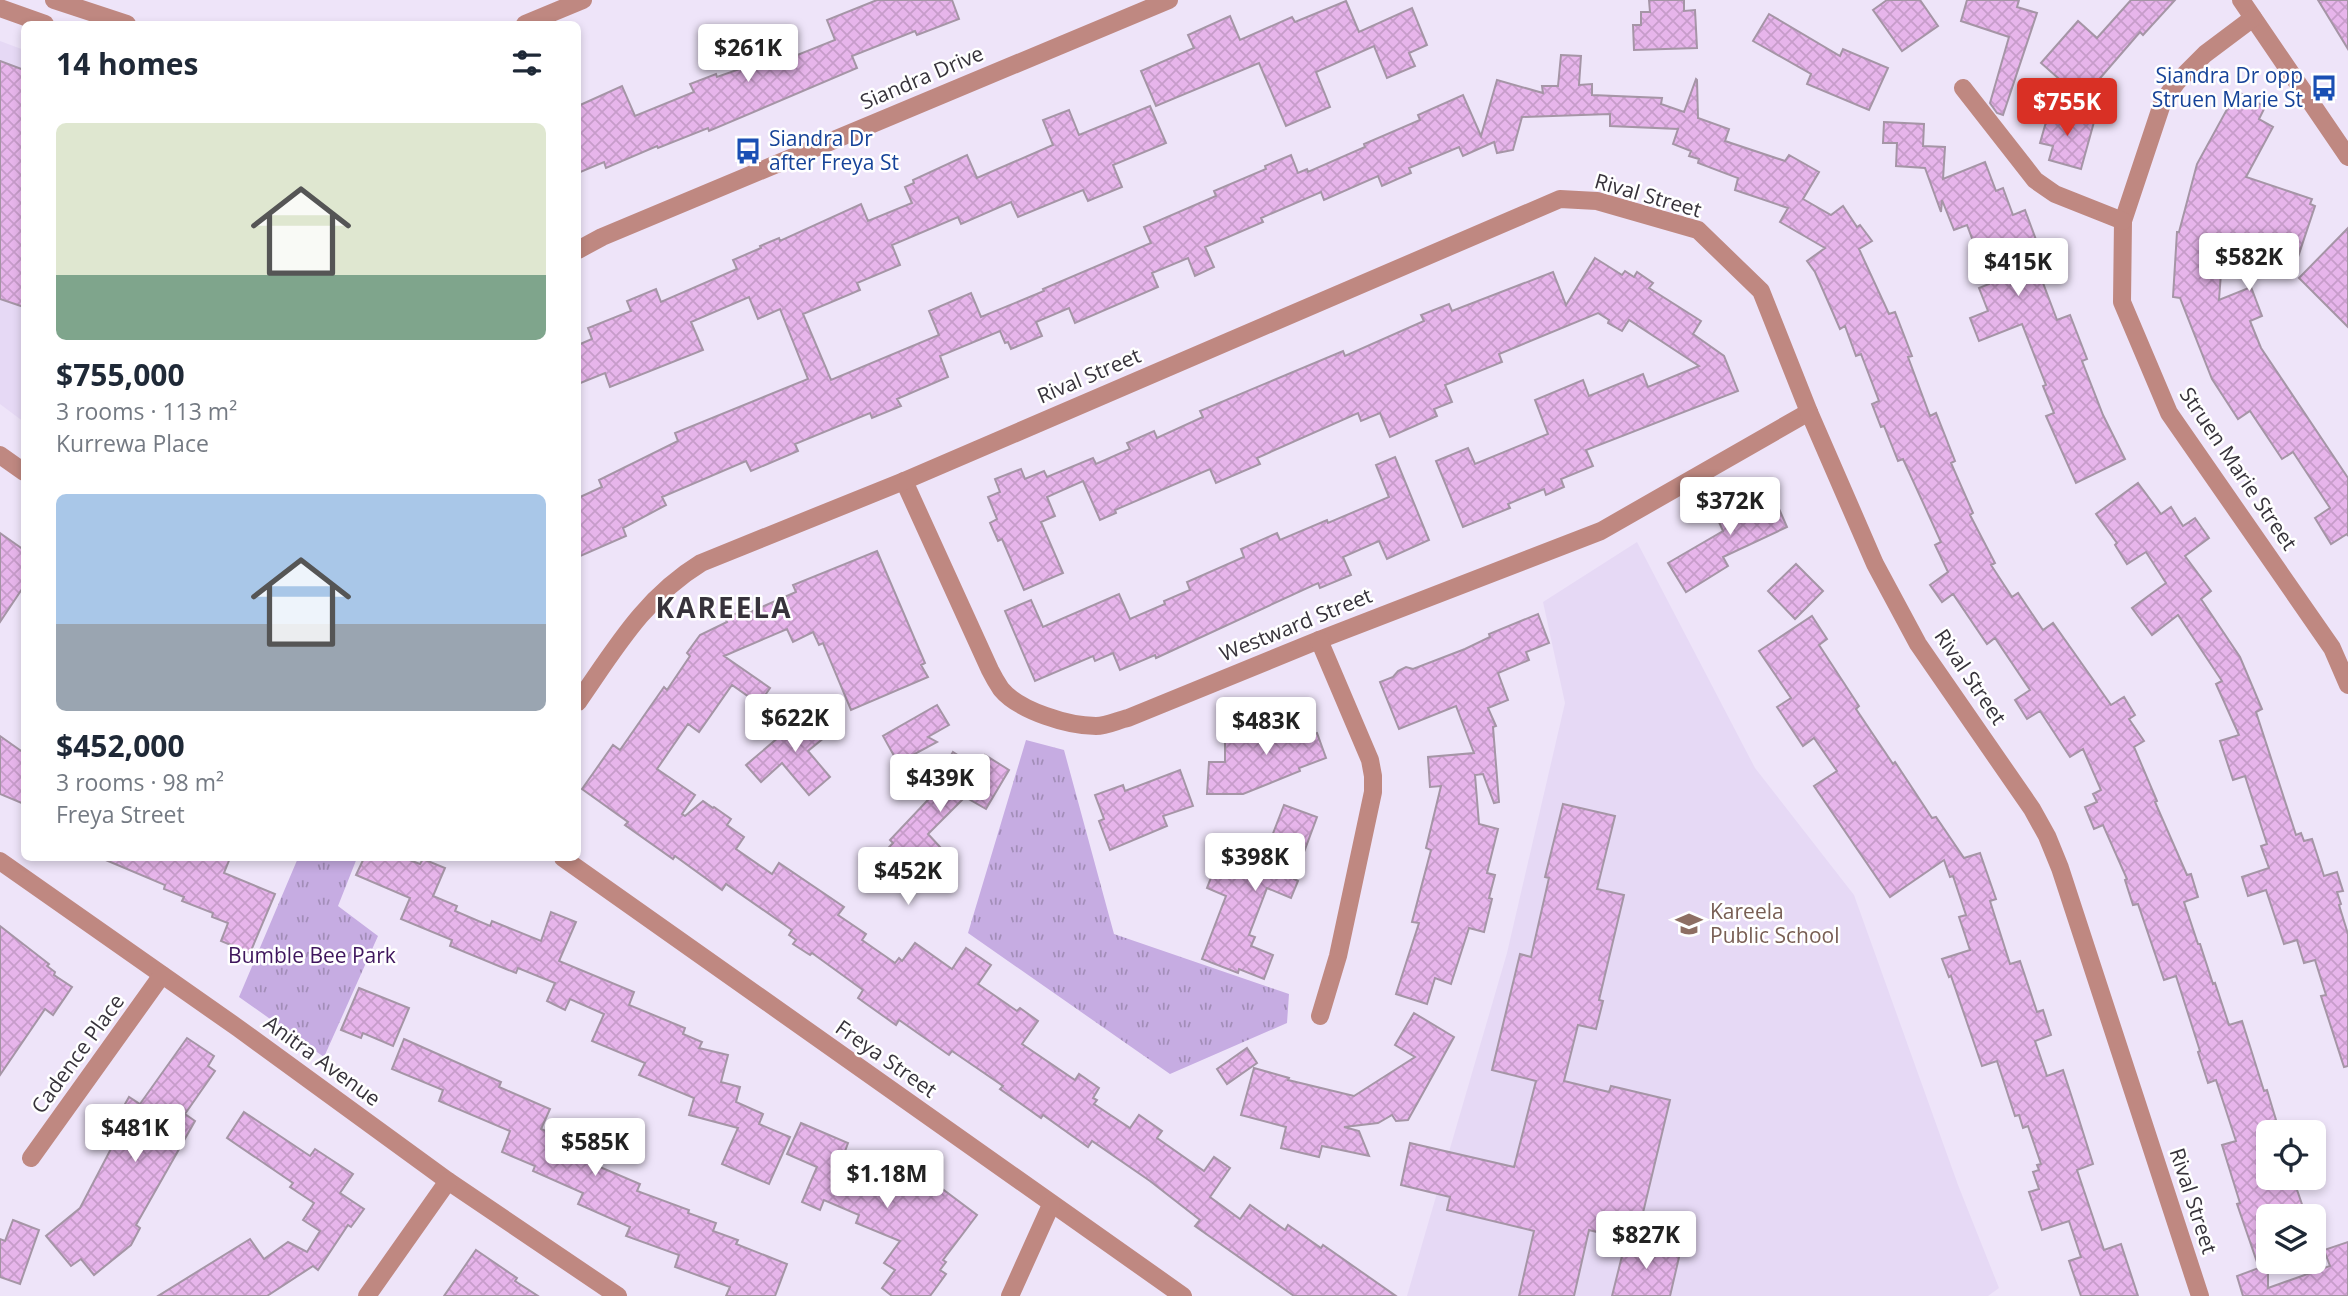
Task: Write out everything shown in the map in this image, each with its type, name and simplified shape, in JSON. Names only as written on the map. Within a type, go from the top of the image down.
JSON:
[{"type":"street","points":[[54,0],[118,21]]},
{"type":"street","points":[[532,21],[583,0]]},
{"type":"street","name":"Siandra Drive","points":[[581,248],[601,237],[1169,0]]},
{"type":"street","points":[[2241,0],[2348,157]]},
{"type":"street","points":[[0,8],[37,21]]},
{"type":"street","name":"Struen Marie Street","points":[[2253,18],[2205,54],[2177,82],[2164,101],[2123,221],[2122,302],[2169,413],[2332,648],[2348,685]]},
{"type":"street","points":[[1963,88],[2035,180],[2055,194],[2123,221]]},
{"type":"street","name":"Rival Street","points":[[581,698],[645,607],[679,576],[701,562],[904,481],[1560,199],[1597,201],[1698,230],[1760,291],[1875,564],[1919,644],[2008,772],[2047,835],[2200,1296]]},
{"type":"street","name":"Westward Street","points":[[904,481],[990,670],[1002,690],[1019,703],[1046,716],[1077,724],[1099,726],[1128,718],[1319,640],[1601,531],[1809,412]]},
{"type":"street","points":[[0,455],[21,470]]},
{"type":"street","points":[[1319,640],[1370,760],[1373,776],[1373,792],[1338,956],[1320,1016]]},
{"type":"street","name":"Anitra Avenue","points":[[0,861],[448,1181],[618,1296]]},
{"type":"street","name":"Freya Street","points":[[567,861],[1183,1296]]},
{"type":"street","name":"Cadence Place","points":[[31,1158],[162,975]]},
{"type":"street","points":[[367,1296],[448,1181]]},
{"type":"street","points":[[1010,1296],[1051,1205]]},
{"type":"shaded area","points":[[0,41],[21,49],[21,420],[0,404]]},
{"type":"shaded area","name":"Kareela Public School","points":[[1637,542],[1755,768],[1854,895],[1958,1185],[1999,1288],[1988,1296],[1407,1296],[1507,953],[1565,703],[1543,602]]},
{"type":"green space","points":[[1026,740],[1064,750],[1114,934],[1289,994],[1287,1023],[1170,1074],[968,933]]},
{"type":"green space","name":"Bumble Bee Park","points":[[297,861],[356,861],[338,906],[378,936],[324,1057],[239,997]]},
{"type":"building","points":[[877,0],[952,0],[959,19],[917,35],[915,31],[852,56],[857,68],[709,131],[708,128],[658,148],[657,146],[606,168],[604,162],[581,172],[581,105],[622,86],[635,116],[694,92],[690,84],[716,74],[717,77],[774,57],[775,60],[794,53],[795,56],[835,40],[827,20]]},
{"type":"building","points":[[1649,0],[1684,0],[1684,11],[1695,10],[1697,48],[1634,50],[1633,25],[1641,25],[1641,12],[1650,12]]},
{"type":"building","points":[[1887,0],[1920,0],[1938,26],[1902,51],[1873,10]]},
{"type":"building","points":[[1967,0],[2019,0],[2017,7],[2037,13],[2003,115],[1997,113],[1990,103],[2009,37],[1961,21]]},
{"type":"building","points":[[2131,0],[2175,0],[2143,35],[2140,32],[2082,99],[2041,63],[2078,21],[2097,38]]},
{"type":"building","points":[[2318,0],[2348,0],[2348,49]]},
{"type":"building","points":[[1346,1],[1359,32],[1412,8],[1427,45],[1409,53],[1415,66],[1387,78],[1374,46],[1316,72],[1330,107],[1286,126],[1259,63],[1156,106],[1141,71],[1194,48],[1188,35],[1230,16],[1240,40],[1292,17],[1295,22]]},
{"type":"building","points":[[1769,14],[1840,56],[1843,49],[1888,68],[1869,110],[1807,84],[1811,74],[1753,41]]},
{"type":"building","points":[[1561,55],[1581,56],[1579,85],[1592,84],[1592,95],[1662,98],[1661,104],[1684,112],[1696,79],[1698,118],[1729,129],[1725,141],[1785,161],[1789,155],[1819,172],[1803,199],[1831,215],[1843,206],[1857,227],[1860,225],[1872,241],[1859,249],[1889,314],[1895,312],[1930,416],[1936,413],[1955,461],[1951,463],[1973,513],[1970,515],[1995,563],[1991,565],[2012,597],[2018,593],[2043,630],[2053,623],[2111,705],[2124,697],[2135,715],[2129,719],[2144,741],[2134,747],[2187,875],[2191,874],[2198,897],[2184,902],[2198,944],[2229,1025],[2242,1021],[2276,1120],[2256,1120],[2256,1190],[2297,1190],[2302,1204],[2256,1204],[2256,1259],[2237,1204],[2240,1203],[2222,1145],[2236,1141],[2216,1080],[2208,1083],[2176,976],[2164,980],[2138,904],[2133,905],[2125,880],[2127,879],[2103,825],[2094,829],[2085,807],[2097,802],[2093,794],[2101,790],[2083,749],[2070,757],[2040,711],[2027,719],[2015,700],[2030,690],[1995,638],[1987,644],[1953,594],[1942,602],[1930,585],[1948,572],[1935,545],[1941,542],[1903,459],[1898,461],[1884,426],[1881,427],[1872,404],[1879,401],[1861,354],[1856,356],[1845,326],[1840,329],[1815,272],[1807,261],[1825,248],[1780,222],[1788,208],[1735,190],[1738,178],[1698,163],[1699,159],[1689,156],[1691,151],[1673,144],[1678,129],[1610,126],[1610,114],[1522,117],[1513,150],[1497,153],[1494,142],[1463,156],[1459,147],[1409,168],[1411,173],[1382,186],[1378,176],[1324,200],[1321,192],[1261,218],[1263,222],[1205,247],[1214,267],[1195,276],[1188,258],[1152,273],[1158,287],[1075,323],[1069,308],[1036,322],[1042,336],[1011,349],[1000,331],[940,356],[948,377],[897,399],[901,406],[872,418],[870,413],[795,444],[798,451],[751,471],[746,461],[662,497],[666,505],[623,528],[626,536],[581,556],[581,497],[602,487],[599,480],[678,441],[675,433],[808,379],[780,309],[758,319],[749,297],[691,322],[703,350],[610,387],[605,373],[581,383],[581,344],[592,339],[588,328],[631,311],[627,301],[656,289],[661,302],[737,269],[733,260],[761,248],[760,246],[779,238],[780,241],[861,204],[868,221],[912,203],[905,187],[914,183],[913,180],[967,155],[977,178],[1053,145],[1043,120],[1069,110],[1079,135],[1150,106],[1166,143],[1113,165],[1122,187],[1088,201],[1083,190],[1018,217],[1011,202],[961,224],[958,217],[892,245],[900,265],[857,283],[860,290],[803,314],[831,380],[939,335],[929,311],[971,293],[981,317],[1044,291],[1043,289],[1151,243],[1144,227],[1216,196],[1214,191],[1291,155],[1298,173],[1307,169],[1308,172],[1420,120],[1418,115],[1463,95],[1481,136],[1497,80],[1543,93],[1542,86],[1558,86]]},
{"type":"building","points":[[0,61],[21,69],[21,306],[0,299]]},
{"type":"building","points":[[2237,91],[2265,107],[2259,119],[2273,127],[2246,177],[2312,199],[2310,204],[2315,206],[2294,269],[2223,246],[2219,300],[2251,287],[2262,316],[2250,321],[2261,348],[2348,478],[2348,536],[2347,534],[2331,544],[2315,518],[2330,508],[2293,452],[2282,459],[2250,411],[2238,419],[2212,379],[2180,298],[2173,297],[2177,232],[2197,164]]},
{"type":"building","points":[[2050,108],[2094,122],[2081,169],[2049,160],[2053,146],[2040,143]]},
{"type":"building","points":[[1884,122],[1924,124],[1923,146],[1945,147],[1943,179],[1985,162],[1996,191],[2003,188],[2013,215],[2025,210],[2042,256],[2034,259],[2057,320],[2070,315],[2087,359],[2082,361],[2103,415],[2125,459],[2076,483],[2046,416],[2054,413],[2022,324],[1979,341],[1970,318],[1988,311],[1979,288],[1989,284],[1967,225],[1954,230],[1942,200],[1941,212],[1925,168],[1896,166],[1897,143],[1883,143]]},
{"type":"building","points":[[2348,228],[2348,327],[2299,278]]},
{"type":"building","points":[[1595,258],[1622,275],[1625,271],[1634,277],[1637,272],[1653,283],[1649,288],[1701,321],[1693,334],[1724,356],[1738,391],[1586,450],[1593,466],[1561,479],[1564,487],[1546,495],[1544,489],[1508,504],[1510,508],[1463,527],[1436,461],[1468,448],[1475,464],[1548,434],[1535,400],[1583,380],[1589,396],[1643,374],[1648,387],[1699,366],[1629,320],[1622,331],[1598,313],[1499,354],[1502,362],[1445,385],[1452,402],[1434,409],[1437,416],[1390,437],[1380,413],[1361,421],[1358,413],[1257,458],[1260,464],[1216,483],[1210,469],[1115,510],[1116,513],[1100,520],[1083,481],[1047,497],[1055,516],[1041,522],[1063,573],[1024,590],[1002,539],[998,541],[990,523],[997,519],[988,497],[1000,492],[995,479],[1021,469],[1025,479],[1044,471],[1047,477],[1093,458],[1096,464],[1130,449],[1127,443],[1154,431],[1157,438],[1203,417],[1200,411],[1343,351],[1345,356],[1424,321],[1421,315],[1449,304],[1452,311],[1553,272],[1566,305]]},
{"type":"building","points":[[1395,457],[1429,540],[1387,559],[1379,541],[1343,557],[1351,575],[1320,588],[1318,583],[1156,658],[1155,655],[1120,670],[1113,653],[1095,661],[1093,656],[1035,681],[1005,611],[1031,600],[1043,627],[1119,594],[1130,619],[1190,590],[1187,582],[1244,557],[1241,549],[1277,533],[1280,540],[1389,497],[1376,465]]},
{"type":"building","points":[[2138,483],[2161,514],[2171,507],[2183,526],[2195,518],[2209,538],[2185,556],[2211,591],[2201,599],[2240,657],[2262,709],[2256,712],[2296,835],[2301,833],[2304,841],[2312,839],[2324,876],[2337,872],[2343,891],[2337,892],[2341,904],[2339,905],[2348,934],[2348,1066],[2344,1067],[2321,996],[2326,995],[2315,960],[2304,963],[2297,940],[2284,944],[2266,890],[2248,896],[2242,877],[2269,868],[2261,846],[2267,844],[2245,776],[2233,780],[2220,741],[2239,735],[2216,684],[2222,681],[2178,615],[2152,635],[2132,608],[2166,583],[2146,552],[2127,564],[2115,545],[2117,543],[2096,514]]},
{"type":"building","points":[[1769,486],[1787,527],[1723,557],[1728,566],[1686,592],[1668,563],[1723,531],[1714,511]]},
{"type":"building","points":[[0,533],[21,548],[21,590],[0,622]]},
{"type":"building","points":[[877,551],[925,663],[921,665],[928,677],[851,710],[823,643],[819,645],[813,632],[793,642],[787,629],[724,656],[770,688],[759,704],[732,685],[699,732],[688,724],[657,769],[695,795],[682,814],[685,816],[703,801],[714,807],[731,819],[727,825],[744,837],[736,849],[772,874],[779,863],[844,907],[838,915],[866,934],[862,940],[895,963],[899,958],[902,961],[915,943],[952,969],[966,948],[991,965],[978,984],[1017,1011],[1020,1008],[1038,1021],[1022,1044],[1075,1080],[1079,1074],[1099,1088],[1093,1098],[1097,1100],[1094,1104],[1130,1128],[1139,1115],[1162,1131],[1157,1138],[1204,1171],[1214,1157],[1230,1168],[1210,1197],[1240,1219],[1250,1205],[1285,1230],[1288,1225],[1321,1248],[1323,1245],[1396,1296],[1294,1296],[1195,1226],[1200,1220],[1092,1141],[1088,1147],[1043,1115],[1041,1118],[1000,1089],[1003,1086],[952,1051],[949,1055],[899,1020],[896,1025],[858,998],[863,990],[812,953],[810,955],[793,944],[796,940],[789,935],[792,930],[726,884],[722,890],[675,856],[673,859],[625,825],[628,822],[582,789],[613,745],[620,750],[664,687],[667,690],[690,656],[687,653],[700,635],[727,622],[725,618],[747,609],[748,613],[796,592],[793,585]]},
{"type":"building","points":[[1796,564],[1823,591],[1795,619],[1768,591]]},
{"type":"building","points":[[1538,614],[1549,643],[1526,652],[1529,660],[1498,673],[1508,700],[1488,708],[1496,726],[1493,727],[1499,802],[1494,803],[1483,774],[1475,775],[1479,824],[1498,829],[1487,873],[1495,875],[1484,932],[1469,928],[1451,984],[1435,978],[1427,1004],[1396,994],[1419,923],[1412,922],[1431,850],[1426,848],[1441,786],[1430,787],[1428,757],[1474,753],[1456,706],[1399,729],[1380,682],[1393,677],[1406,667],[1413,669],[1465,649],[1490,637],[1489,634]]},
{"type":"building","points":[[1812,616],[1827,639],[1819,645],[1859,706],[1856,709],[1893,764],[1895,762],[1932,818],[1936,817],[1964,858],[1980,853],[1996,899],[1990,901],[2010,964],[2020,961],[2037,1012],[2043,1010],[2051,1035],[2035,1041],[2047,1076],[2063,1070],[2093,1164],[2077,1170],[2104,1250],[2121,1244],[2138,1296],[2081,1296],[2069,1261],[2081,1257],[2069,1221],[2042,1230],[2029,1192],[2039,1189],[2033,1172],[2039,1170],[2037,1165],[2041,1164],[2028,1126],[2023,1128],[2019,1115],[2015,1116],[1997,1061],[1982,1066],[1951,976],[1949,977],[1942,959],[1970,950],[1959,917],[1966,915],[1953,876],[1950,877],[1944,860],[1890,897],[1814,786],[1837,771],[1814,738],[1803,746],[1777,707],[1791,698],[1759,651]]},
{"type":"building","points":[[937,705],[949,725],[928,737],[937,742],[898,763],[883,736]]},
{"type":"building","points":[[1301,708],[1311,735],[1317,733],[1326,758],[1243,794],[1207,794],[1209,762],[1225,762],[1225,741],[1270,740],[1264,723]]},
{"type":"building","points":[[812,709],[831,732],[808,751],[830,777],[809,795],[782,763],[761,782],[746,765]]},
{"type":"building","points":[[0,736],[21,751],[21,803],[0,794]]},
{"type":"building","points":[[953,752],[978,768],[985,755],[1009,770],[986,809],[965,797],[928,834],[941,848],[903,887],[877,860],[893,843],[890,840],[943,784],[936,780]]},
{"type":"building","points":[[1180,770],[1193,806],[1163,816],[1167,826],[1110,850],[1099,821],[1104,819],[1095,795],[1123,785],[1125,791]]},
{"type":"building","points":[[1563,804],[1615,816],[1597,889],[1624,895],[1599,1000],[1603,1001],[1596,1029],[1578,1025],[1564,1081],[1609,1092],[1611,1086],[1670,1100],[1636,1242],[1589,1230],[1574,1296],[1519,1296],[1534,1231],[1447,1210],[1450,1197],[1401,1185],[1410,1143],[1514,1167],[1536,1081],[1492,1070],[1520,954],[1531,957],[1549,878],[1545,877]]},
{"type":"building","points":[[1284,805],[1317,817],[1294,879],[1298,881],[1291,898],[1267,888],[1249,935],[1255,937],[1251,946],[1273,955],[1264,979],[1239,969],[1238,973],[1202,959],[1226,896],[1207,888],[1221,852],[1260,867]]},
{"type":"building","points":[[108,861],[229,861],[224,873],[275,894],[250,953],[221,941],[228,923],[212,917],[213,913],[182,901],[184,897],[164,889],[165,885]]},
{"type":"building","points":[[363,861],[412,861],[420,864],[422,861],[428,861],[445,868],[433,896],[457,906],[455,911],[490,926],[492,921],[541,941],[551,912],[576,922],[559,961],[634,992],[629,1005],[685,1028],[683,1034],[702,1042],[699,1048],[728,1055],[721,1082],[740,1087],[736,1102],[763,1114],[759,1124],[790,1137],[769,1184],[722,1164],[738,1128],[689,1115],[694,1098],[639,1075],[645,1063],[592,1041],[604,1014],[570,999],[565,1010],[547,1001],[555,983],[518,968],[516,973],[450,946],[452,940],[401,919],[410,898],[356,875]]},
{"type":"building","points":[[0,926],[49,964],[47,966],[55,972],[54,975],[72,987],[53,1015],[45,1009],[0,1075]]},
{"type":"building","points":[[359,988],[409,1008],[393,1046],[363,1033],[361,1038],[341,1030]]},
{"type":"building","points":[[1414,1013],[1454,1037],[1408,1120],[1396,1121],[1392,1115],[1378,1123],[1344,1127],[1359,1131],[1369,1156],[1322,1146],[1319,1157],[1281,1148],[1286,1127],[1241,1115],[1254,1068],[1289,1078],[1288,1080],[1354,1096],[1415,1057],[1395,1045]]},
{"type":"building","points":[[187,1038],[214,1056],[208,1066],[215,1071],[185,1114],[195,1121],[136,1225],[140,1228],[131,1245],[94,1275],[81,1259],[71,1266],[46,1236],[80,1208],[124,1124],[116,1120],[129,1097],[140,1104]]},
{"type":"building","points":[[404,1039],[501,1082],[499,1087],[550,1109],[541,1129],[593,1151],[588,1162],[640,1184],[637,1191],[716,1223],[713,1231],[738,1240],[736,1244],[787,1264],[775,1296],[726,1296],[730,1287],[675,1267],[679,1255],[626,1236],[630,1227],[578,1204],[583,1193],[533,1171],[535,1166],[502,1152],[510,1131],[439,1101],[443,1090],[392,1069]]},
{"type":"building","points":[[1247,1048],[1257,1063],[1227,1084],[1217,1069]]},
{"type":"building","points":[[244,1112],[310,1156],[315,1149],[353,1174],[340,1193],[364,1209],[351,1227],[348,1225],[318,1270],[313,1266],[267,1296],[158,1296],[250,1239],[264,1259],[288,1242],[307,1252],[320,1231],[303,1220],[314,1203],[290,1187],[293,1183],[227,1138]]},
{"type":"building","points":[[801,1123],[848,1143],[844,1154],[914,1182],[921,1173],[977,1215],[943,1260],[946,1262],[940,1270],[946,1274],[930,1296],[892,1296],[882,1288],[895,1270],[884,1263],[900,1241],[856,1223],[859,1215],[824,1200],[820,1210],[802,1202],[817,1167],[787,1154]]},
{"type":"building","points":[[13,1220],[39,1230],[20,1284],[0,1277],[0,1239],[5,1241]]},
{"type":"building","points":[[1626,1240],[1680,1253],[1670,1296],[1612,1296]]},
{"type":"building","points":[[2348,1242],[2348,1296],[2243,1296],[2237,1276],[2256,1269],[2256,1274],[2268,1274],[2268,1288],[2307,1274],[2326,1274],[2326,1267],[2330,1266],[2326,1249]]},
{"type":"building","points":[[476,1250],[517,1278],[515,1281],[538,1296],[444,1296]]},
{"type":"place","name":"Siandra Dr opp Struen Marie St","points":[[2324,88]]},
{"type":"place","name":"Siandra Dr after Freya St","points":[[748,151]]},
{"type":"place","name":"Kareela Public School","points":[[1689,924]]},
{"type":"district","name":"KAREELA","points":[[724,608]]}]
